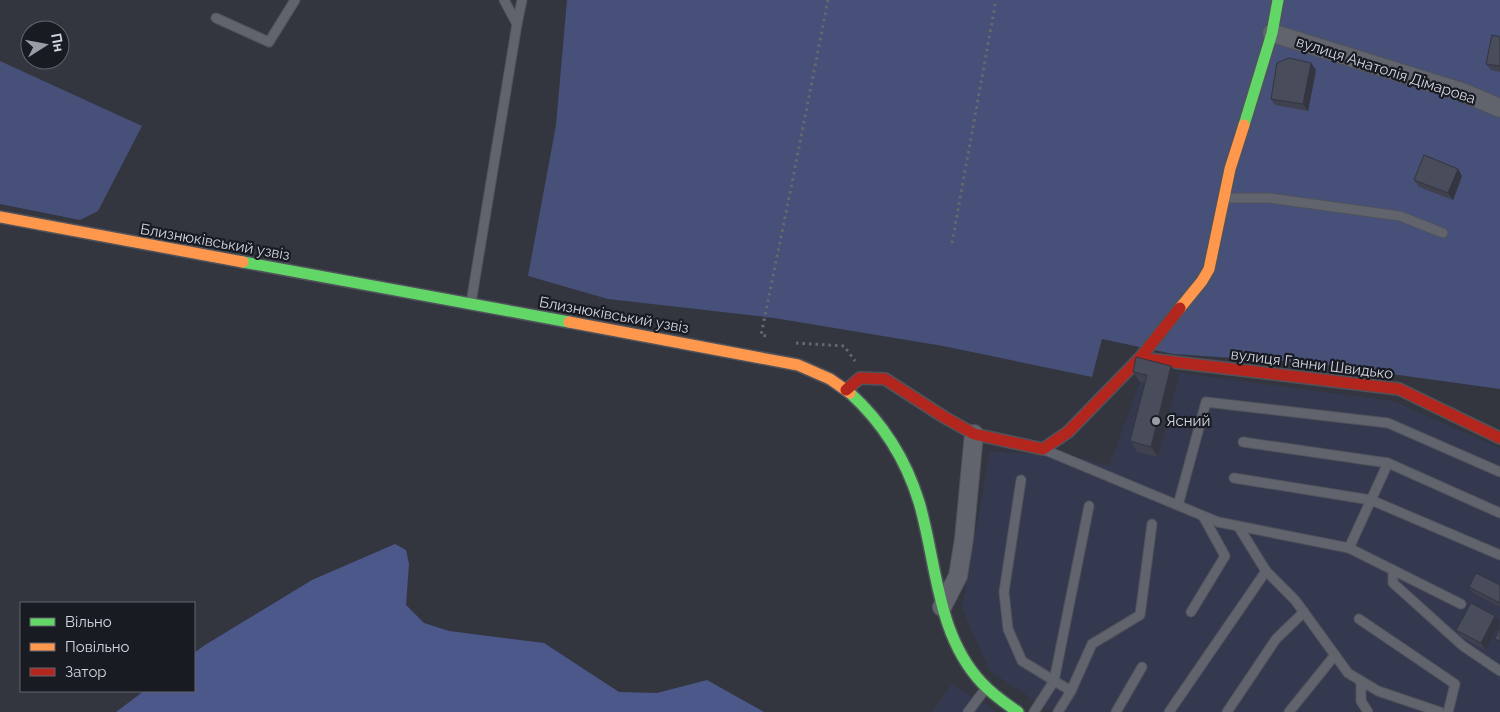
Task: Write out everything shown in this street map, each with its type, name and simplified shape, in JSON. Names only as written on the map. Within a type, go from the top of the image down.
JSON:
[{"type":"street","points":[[846,390],[860,378],[885,379],[974,434],[1043,449],[1068,432],[1140,358],[1202,281],[1209,269],[1230,169],[1272,33],[1278,0]]},
{"type":"street","name":"вулиця Анатолія Дімарова","points":[[1272,33],[1462,92],[1500,108]]},
{"type":"street","name":"Близнюківський узвіз","points":[[0,218],[784,362],[825,376],[846,390],[870,411],[889,436],[904,463],[917,496],[947,624],[976,676],[986,688],[1018,712]]},
{"type":"street","name":"вулиця Ганни Швидько","points":[[1140,358],[1399,389],[1500,438]]},
{"type":"street","points":[[942,606],[958,576],[964,539],[974,434]]},
{"type":"lane","points":[[216,18],[269,42],[295,0]]},
{"type":"lane","points":[[504,0],[518,24]]},
{"type":"lane","points":[[471,304],[522,0]]},
{"type":"lane","points":[[1224,198],[1269,198],[1400,216],[1443,233]]},
{"type":"lane","points":[[1178,505],[1206,402],[1388,423],[1500,472]]},
{"type":"lane","points":[[1243,442],[1388,463],[1500,512]]},
{"type":"lane","points":[[1043,449],[1218,522],[1350,548],[1461,604]]},
{"type":"lane","points":[[1350,548],[1388,463]]},
{"type":"lane","points":[[1234,478],[1371,500],[1500,555]]},
{"type":"lane","points":[[1022,480],[1004,592],[1008,629],[1022,661],[1070,691]]},
{"type":"lane","points":[[1034,712],[1054,681],[1090,506]]},
{"type":"lane","points":[[1190,612],[1225,556],[1203,516]]},
{"type":"lane","points":[[1058,712],[1092,644],[1140,615],[1152,524]]},
{"type":"lane","points":[[1238,526],[1266,571],[1295,600],[1348,673],[1378,691],[1440,712]]},
{"type":"lane","points":[[1393,570],[1393,583],[1463,646],[1500,671]]},
{"type":"lane","points":[[1169,712],[1266,571]]},
{"type":"lane","points":[[1227,712],[1276,639],[1304,612]]},
{"type":"lane","points":[[1359,620],[1455,684],[1448,712]]},
{"type":"lane","points":[[1289,712],[1335,655]]},
{"type":"lane","points":[[1116,712],[1142,667]]},
{"type":"lane","points":[[1361,681],[1362,701],[1368,712]]},
{"type":"lane","points":[[968,712],[986,688]]},
{"type":"path","points":[[768,337],[761,335],[828,0]]},
{"type":"path","points":[[952,243],[996,0]]},
{"type":"path","points":[[792,342],[844,346],[859,365]]},
{"type":"shaded area","points":[[567,0],[1500,0],[1500,389],[1312,363],[1173,354],[1102,339],[1092,377],[943,346],[774,318],[608,299],[528,276],[556,125]]},
{"type":"shaded area","points":[[0,61],[142,126],[98,211],[80,220],[0,204]]},
{"type":"shaded area","points":[[1144,368],[1393,401],[1500,448],[1500,712],[1052,712],[990,671],[962,609],[990,451],[1082,458],[1109,466]]},
{"type":"shaded area","points":[[395,544],[406,550],[409,564],[406,605],[424,623],[449,631],[544,643],[619,692],[657,693],[707,680],[764,712],[116,712],[143,692],[195,692],[195,652],[312,580]]},
{"type":"shaded area","points":[[952,684],[984,704],[996,712],[932,712]]},
{"type":"building","points":[[1492,35],[1500,37],[1500,66],[1486,64]]},
{"type":"building","points":[[1289,58],[1311,63],[1303,104],[1271,99],[1277,63]]},
{"type":"building","points":[[1424,155],[1458,169],[1448,193],[1414,180]]},
{"type":"building","points":[[1136,357],[1171,366],[1151,447],[1130,441],[1147,375],[1133,372]]},
{"type":"building","points":[[1476,573],[1500,585],[1500,603],[1469,587]]},
{"type":"building","points":[[1471,603],[1495,616],[1481,643],[1456,630]]},
{"type":"building","points":[[1500,627],[1500,641],[1495,639]]},
{"type":"traffic: fast","points":[[1244,125],[1272,33],[1278,0]]},
{"type":"traffic: fast","points":[[243,262],[569,322]]},
{"type":"traffic: fast","points":[[850,393],[873,417],[892,443],[914,486],[925,525],[940,597],[955,643],[967,664],[982,683],[1018,712]]},
{"type":"traffic: slow","points":[[1180,308],[1202,281],[1209,269],[1230,169],[1244,125]]},
{"type":"traffic: slow","points":[[0,217],[243,262]]},
{"type":"traffic: slow","points":[[569,322],[798,365],[830,379],[850,393]]},
{"type":"traffic: jam","points":[[846,390],[860,378],[885,379],[974,434],[1043,449],[1068,432],[1140,358],[1180,308]]},
{"type":"traffic: jam","points":[[1140,358],[1399,389],[1500,438]]},
{"type":"place","name":"Ясний","points":[[1156,421]]}]
